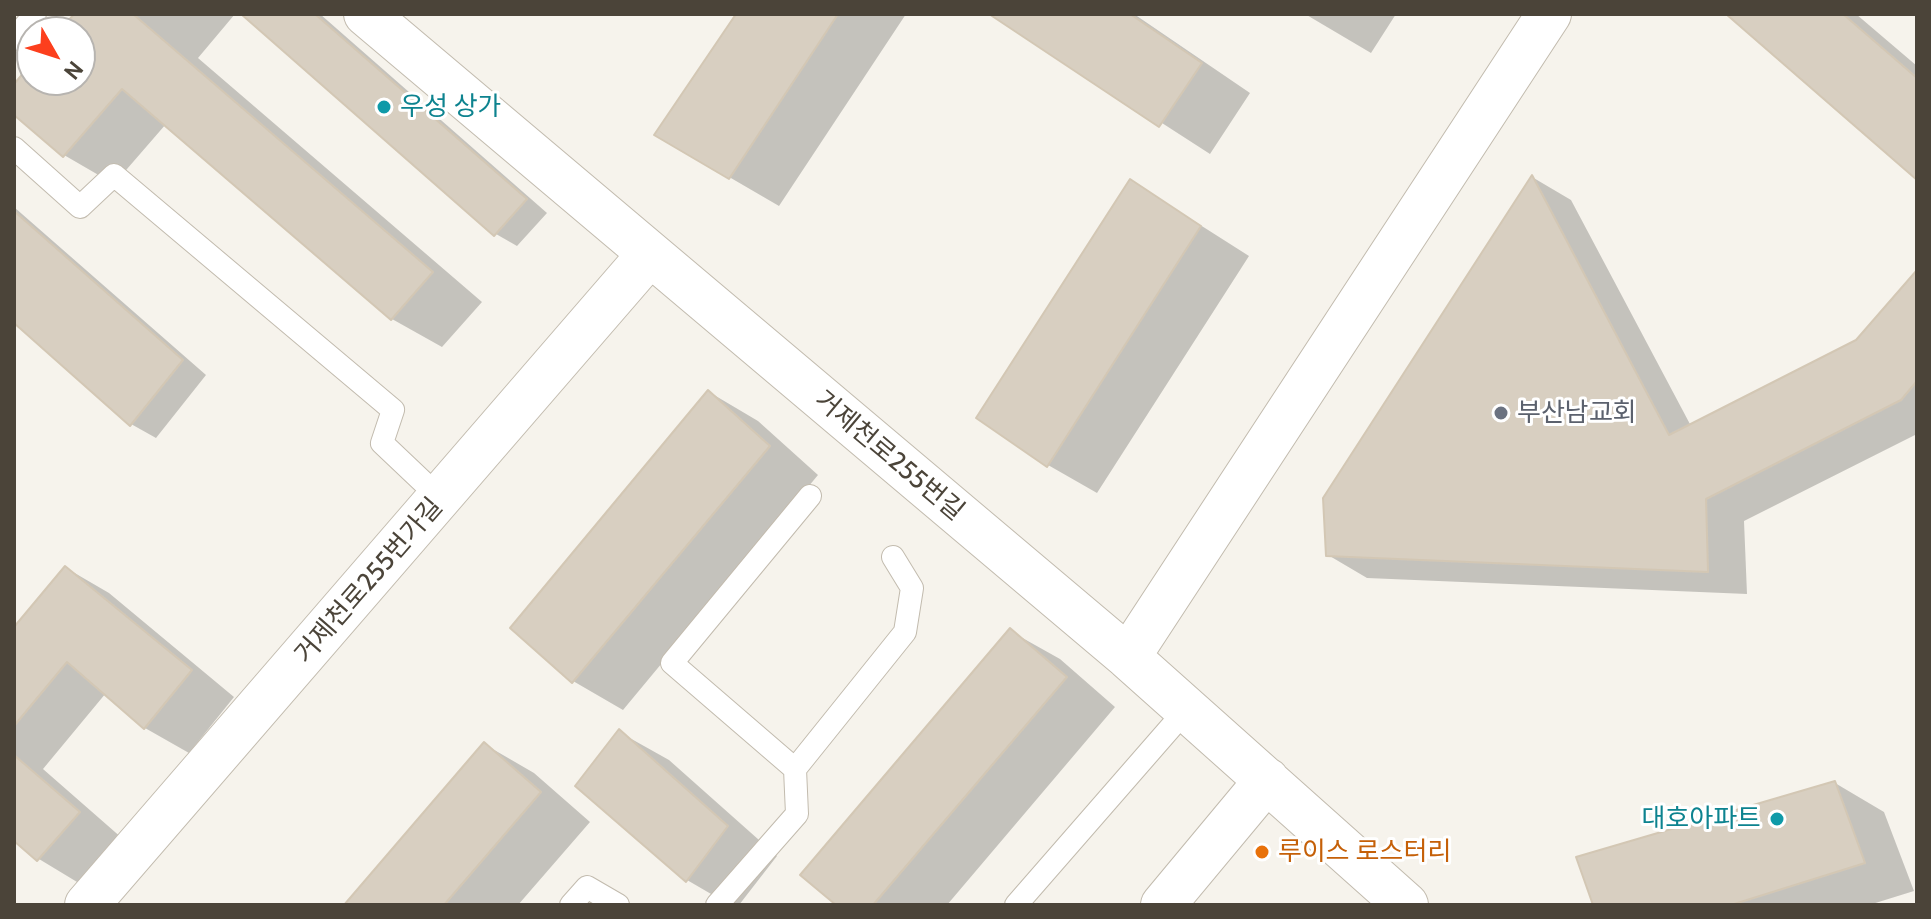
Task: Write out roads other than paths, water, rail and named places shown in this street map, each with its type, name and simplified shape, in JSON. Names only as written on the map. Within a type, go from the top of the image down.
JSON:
[{"type":"street","name":"거제천로255번길","points":[[366,14],[1128,657],[1406,905]]},
{"type":"street","points":[[1128,657],[1549,14]]},
{"type":"street","name":"거제천로255번가길","points":[[87,905],[649,255]]},
{"type":"street","points":[[1163,905],[1267,780]]},
{"type":"lane","points":[[14,39],[35,14]]},
{"type":"lane","points":[[14,148],[80,207],[114,175],[393,410],[382,443],[440,498]]},
{"type":"lane","points":[[795,769],[672,663],[810,496]]},
{"type":"lane","points":[[725,902],[797,814],[795,769],[905,632],[912,588],[893,557]]},
{"type":"lane","points":[[1016,905],[1186,710]]},
{"type":"lane","points":[[571,905],[587,887],[618,905]]},
{"type":"place","name":"우성 상가","points":[[384,107]]},
{"type":"place","name":"부산남교회","points":[[1501,413]]},
{"type":"place","name":"대호아파트","points":[[1777,819]]},
{"type":"place","name":"루이스 로스터리","points":[[1262,852]]}]
